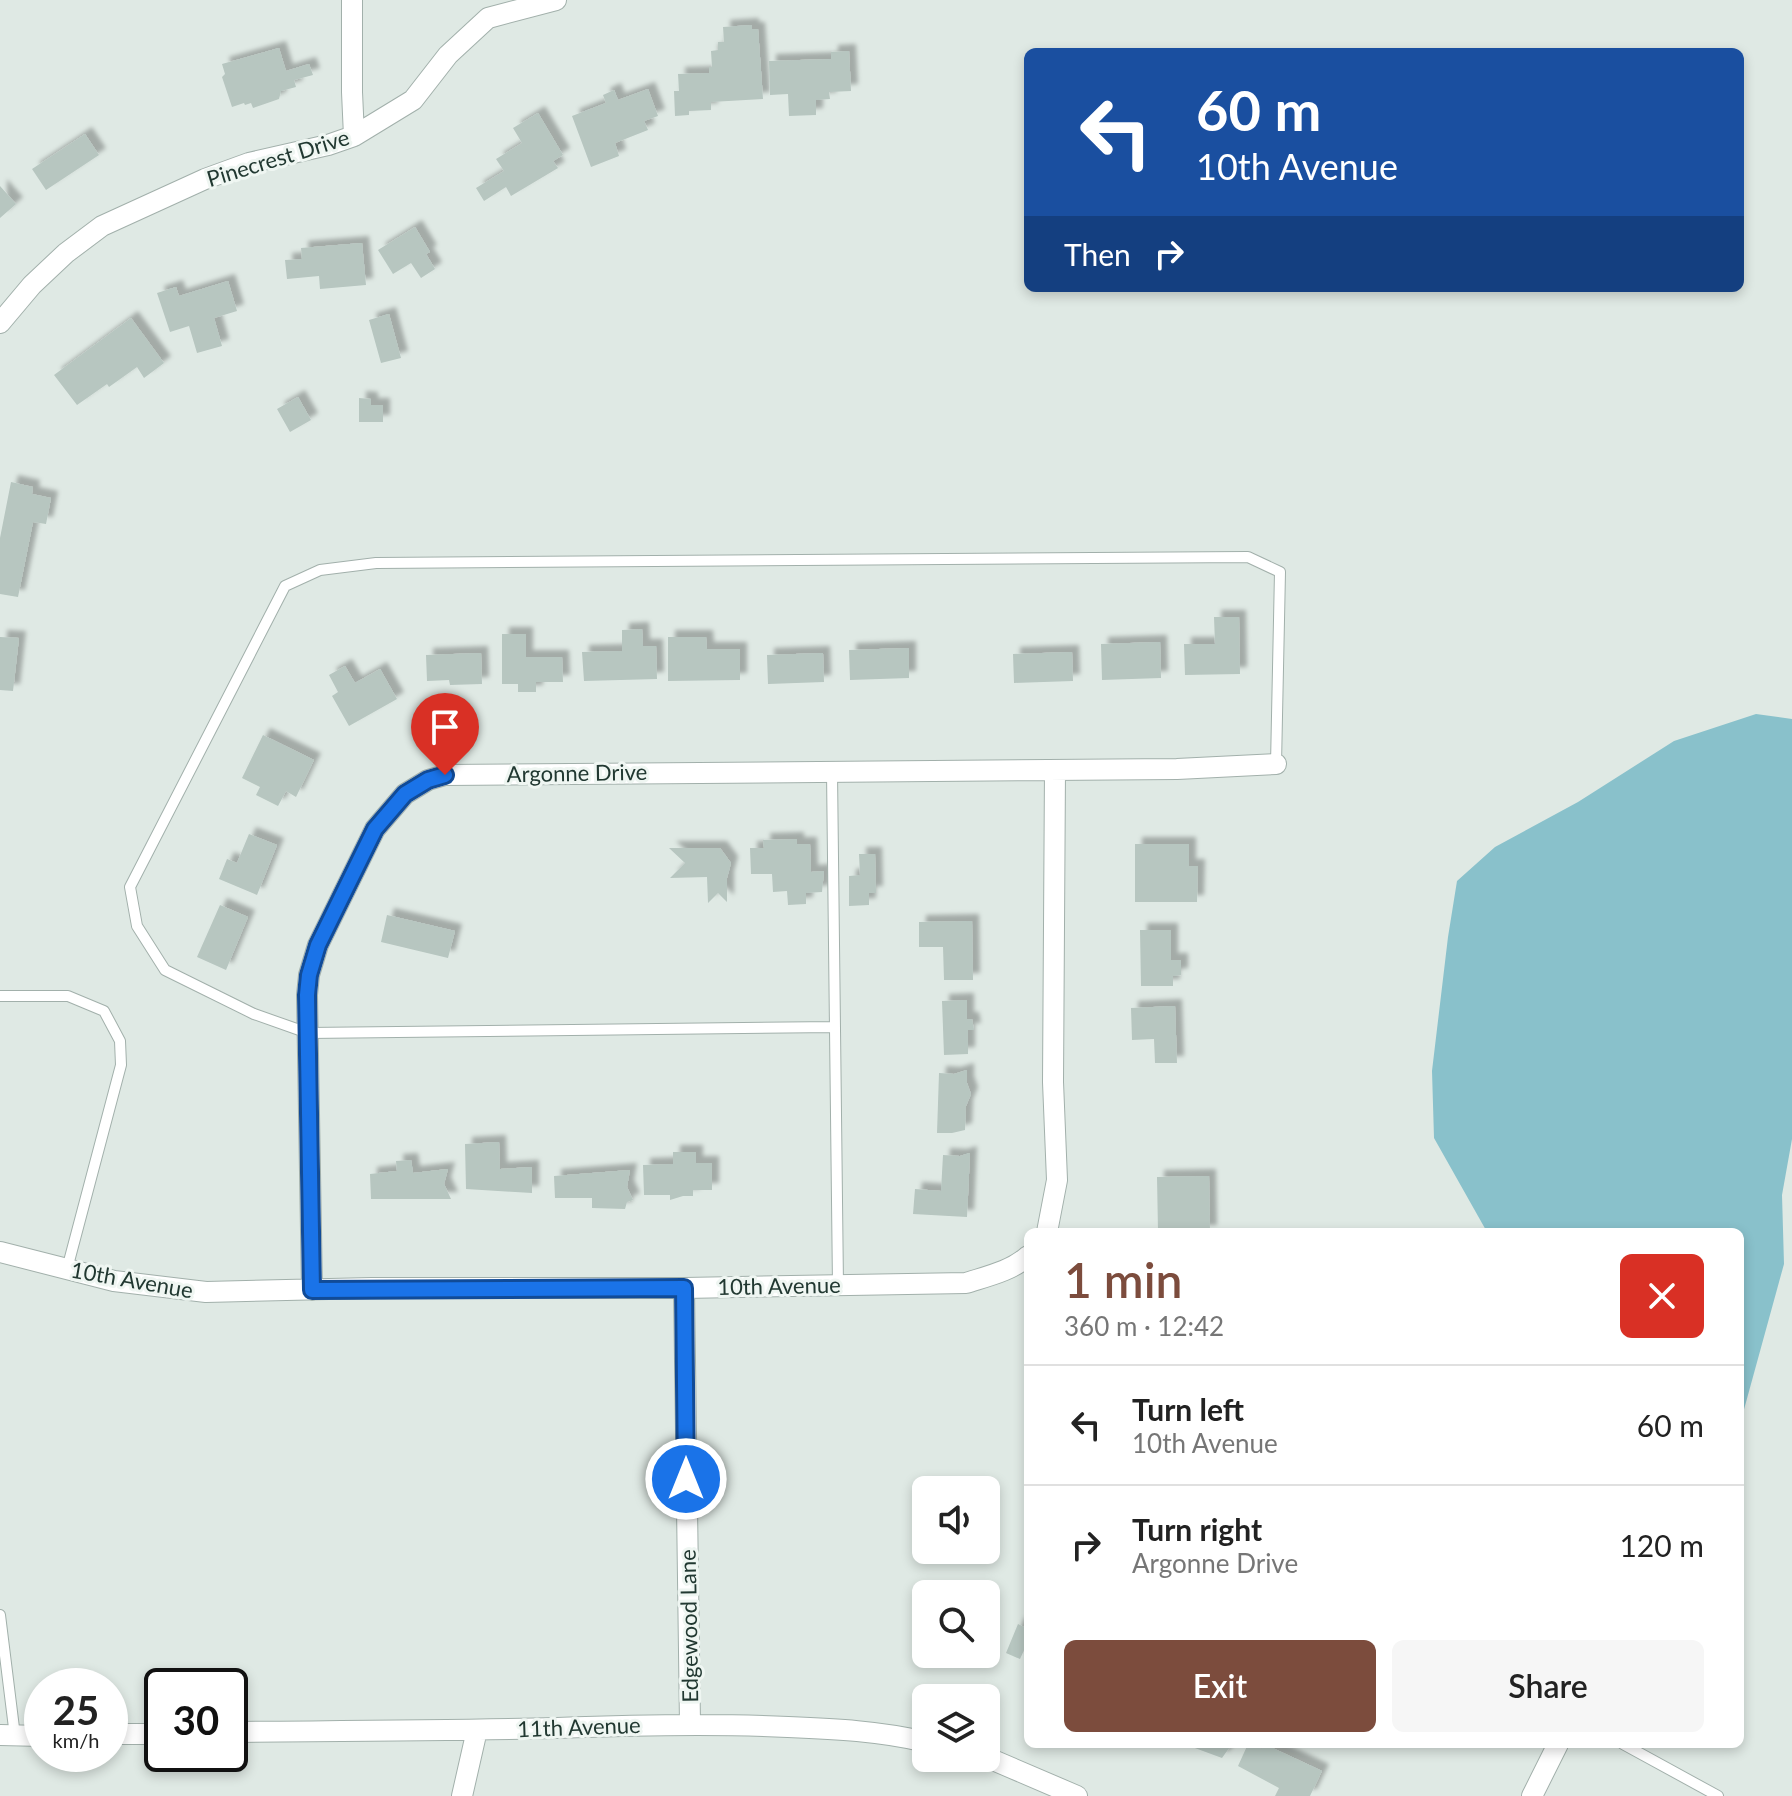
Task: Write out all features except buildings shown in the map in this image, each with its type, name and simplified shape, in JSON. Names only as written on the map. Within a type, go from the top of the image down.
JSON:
[{"type":"street","points":[[352,0],[354,136]]},
{"type":"street","name":"Pinecrest Drive","points":[[0,323],[32,285],[66,253],[102,226],[205,179],[249,163],[354,136],[413,100],[448,55],[488,18],[535,2],[556,0]]},
{"type":"street","name":"Argonne Drive","points":[[312,1290],[308,985],[318,945],[375,829],[405,794],[428,780],[445,775],[1177,769],[1276,764]]},
{"type":"street","points":[[1048,1228],[1057,1180],[1053,1082],[1055,770]]},
{"type":"street","name":"10th Avenue","points":[[0,1252],[114,1281],[206,1292],[966,1283],[1005,1271],[1024,1259]]},
{"type":"street","name":"Edgewood Lane","points":[[684,1288],[690,1724]]},
{"type":"street","name":"11th Avenue","points":[[248,1732],[690,1724],[852,1730],[912,1739]]},
{"type":"street","points":[[462,1796],[477,1730]]},
{"type":"street","points":[[1532,1796],[1556,1748]]},
{"type":"street","points":[[1000,1763],[1077,1796]]},
{"type":"lane","points":[[835,1027],[308,1033],[254,1014],[165,970],[137,926],[130,887],[285,586],[320,570],[376,563],[1248,557],[1280,572],[1276,764]]},
{"type":"lane","points":[[832,771],[838,1286]]},
{"type":"lane","points":[[0,996],[68,996],[104,1011],[120,1041],[121,1065],[67,1269]]},
{"type":"lane","points":[[0,1615],[8,1736]]},
{"type":"lane","points":[[1630,1748],[1718,1796]]},
{"type":"water","points":[[1756,714],[1792,719],[1792,1139],[1782,1195],[1784,1264],[1744,1409],[1744,1228],[1485,1228],[1434,1138],[1432,1071],[1457,881],[1495,847],[1578,802],[1674,741]]},
{"type":"route","points":[[445,775],[428,780],[405,794],[375,829],[318,945],[309,975],[312,1290],[684,1288],[686,1479]]}]
